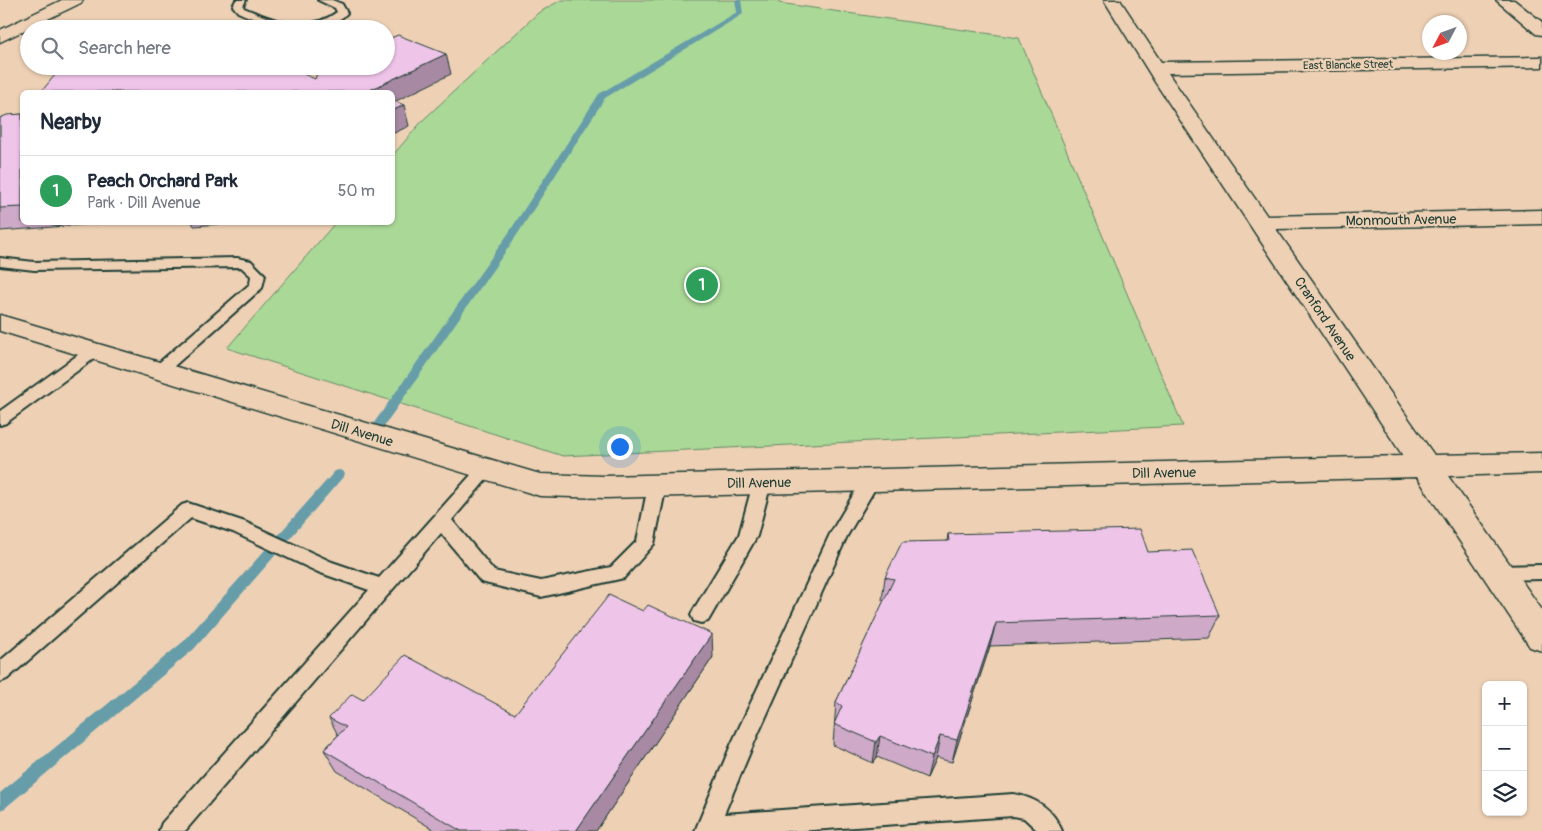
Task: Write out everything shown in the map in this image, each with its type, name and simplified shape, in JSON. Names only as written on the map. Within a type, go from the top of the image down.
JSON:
[{"type":"street","points":[[34,20],[75,0]]},
{"type":"street","name":"Cranford Avenue","points":[[1112,0],[1155,68],[1542,637]]},
{"type":"street","points":[[1504,0],[1542,30]]},
{"type":"street","points":[[0,37],[20,27]]},
{"type":"street","name":"East Blancke Street","points":[[1155,68],[1542,62]]},
{"type":"street","name":"Monmouth Avenue","points":[[1260,223],[1542,217]]},
{"type":"street","name":"Dill Avenue","points":[[0,323],[540,485],[657,486],[1542,462]]},
{"type":"lane","points":[[241,0],[238,6],[241,10],[265,20]]},
{"type":"lane","points":[[323,0],[339,6],[342,13],[337,18],[331,20]]},
{"type":"lane","points":[[0,262],[34,266],[238,262],[246,264],[258,275],[257,285],[159,371]]},
{"type":"lane","points":[[0,419],[94,351]]},
{"type":"lane","points":[[170,831],[485,470]]},
{"type":"lane","points":[[871,480],[839,534],[739,752],[707,828],[1009,804],[1033,810],[1045,819],[1050,831]]},
{"type":"lane","points":[[701,615],[748,536],[762,483]]},
{"type":"lane","points":[[442,520],[488,577],[541,589],[617,573],[645,544],[657,486]]},
{"type":"lane","points":[[0,673],[188,510],[239,527],[325,567],[384,587]]},
{"type":"lane","points":[[1498,573],[1542,572]]},
{"type":"green space","points":[[561,0],[778,0],[779,3],[1019,38],[1183,426],[563,456],[227,348],[333,225],[395,225],[395,153],[423,120],[538,13]]},
{"type":"building","points":[[398,35],[446,54],[370,90],[43,90],[55,75],[306,75],[315,79],[317,75],[395,75],[395,36]]},
{"type":"building","points":[[395,101],[404,105],[395,110]]},
{"type":"building","points":[[20,114],[20,207],[0,208],[0,118],[7,115]]},
{"type":"building","points":[[1140,529],[1148,552],[1192,550],[1220,615],[996,623],[957,740],[940,736],[932,757],[880,736],[876,742],[834,724],[842,706],[836,702],[894,579],[885,577],[902,542],[949,541],[948,534]]},
{"type":"building","points":[[609,595],[643,611],[648,605],[712,634],[576,831],[461,831],[324,750],[346,727],[329,718],[352,694],[363,700],[405,655],[515,714]]},
{"type":"waterway","points":[[380,423],[512,235],[602,96],[741,13],[738,0]]},
{"type":"waterway","points":[[0,803],[189,645],[339,474]]},
{"type":"place","name":"Peach Orchard Park","points":[[702,285]]}]
